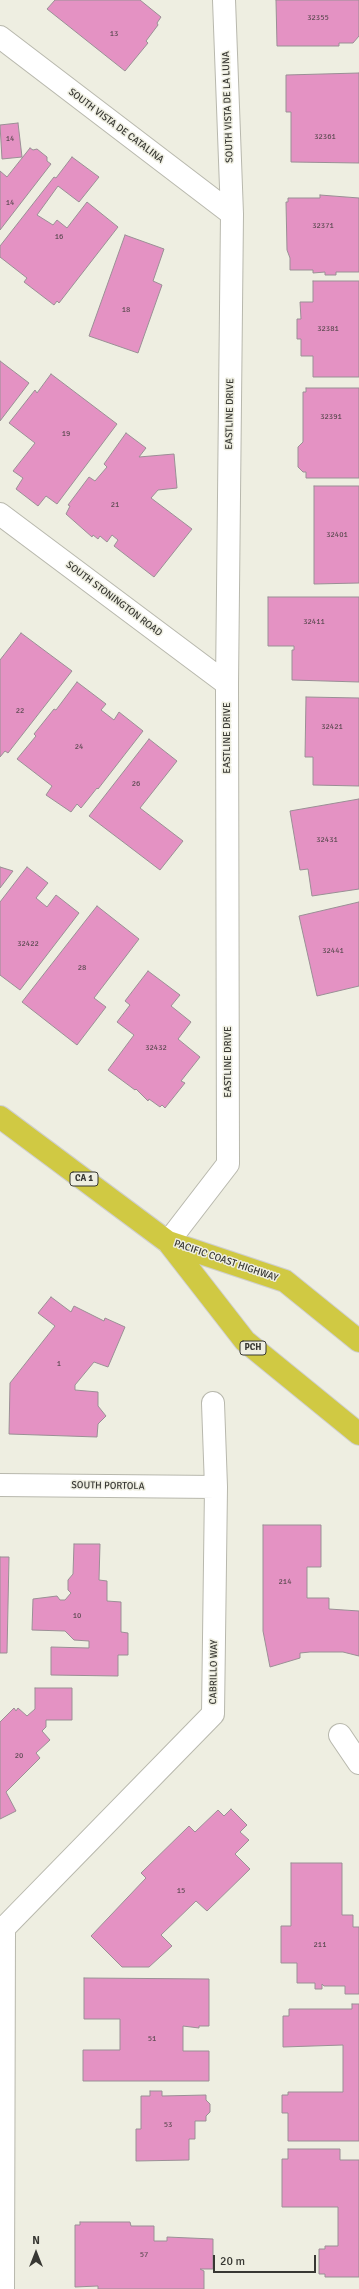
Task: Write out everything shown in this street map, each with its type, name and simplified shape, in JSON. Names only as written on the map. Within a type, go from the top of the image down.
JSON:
[{"type":"highway","name":"PACIFIC COAST HIGHWAY","points":[[0,1117],[168,1242],[245,1341],[359,1434]]},
{"type":"highway","name":"PACIFIC COAST HIGHWAY","points":[[168,1242],[285,1281],[359,1341]]},
{"type":"street","name":"SOUTH VISTA DE LA LUNA","points":[[224,0],[232,214]]},
{"type":"street","name":"SOUTH VISTA DE CATALINA","points":[[0,37],[232,214]]},
{"type":"street","name":"EASTLINE DRIVE","points":[[168,1242],[228,1164],[227,684],[232,214]]},
{"type":"street","name":"SOUTH STONINGTON ROAD","points":[[0,514],[227,684]]},
{"type":"street","name":"CABRILLO WAY","points":[[2,1928],[213,1714],[216,1487],[213,1403]]},
{"type":"street","name":"SOUTH PORTOLA","points":[[0,1485],[216,1487]]},
{"type":"street","points":[[340,1735],[359,1763]]},
{"type":"street","points":[[2,1928],[3,2289]]},
{"type":"building","points":[[55,0],[140,0],[161,17],[157,23],[158,25],[146,41],[148,43],[125,71],[47,9]]},
{"type":"building","points":[[276,0],[359,0],[359,36],[353,43],[339,43],[339,46],[277,46]]},
{"type":"building","points":[[359,73],[359,163],[291,162],[291,112],[286,112],[286,75]]},
{"type":"building","points":[[18,123],[22,157],[2,159],[0,125]]},
{"type":"building","points":[[30,148],[33,150],[37,149],[47,157],[47,161],[51,164],[0,230],[0,171],[7,177]]},
{"type":"building","points":[[72,157],[99,177],[79,202],[58,186],[37,215],[53,225],[57,220],[67,228],[87,202],[118,227],[59,303],[57,301],[54,305],[24,282],[27,278],[0,257],[0,246],[54,177],[56,178]]},
{"type":"building","points":[[320,195],[359,198],[359,272],[336,272],[336,275],[325,275],[325,272],[313,273],[313,270],[290,270],[290,258],[287,250],[286,202],[288,202],[288,198],[320,198]]},
{"type":"building","points":[[125,235],[164,249],[153,281],[162,285],[138,353],[89,336]]},
{"type":"building","points":[[313,281],[359,281],[359,377],[313,377],[313,356],[301,356],[301,339],[297,339],[297,319],[301,319],[300,302],[313,302]]},
{"type":"building","points":[[0,361],[29,383],[0,421]]},
{"type":"building","points":[[51,374],[117,424],[57,504],[46,496],[38,506],[16,489],[23,478],[13,471],[35,443],[9,423],[35,390],[37,393]]},
{"type":"building","points":[[306,388],[359,388],[359,478],[306,478],[306,472],[303,472],[298,467],[298,447],[303,442],[303,392],[306,392]]},
{"type":"building","points":[[126,433],[146,448],[139,457],[174,454],[177,488],[158,490],[151,498],[192,529],[154,577],[114,546],[118,540],[112,535],[107,542],[100,536],[98,539],[93,535],[92,537],[66,514],[70,506],[68,505],[89,477],[95,481],[107,467],[104,464]]},
{"type":"building","points":[[314,486],[359,486],[359,583],[314,584]]},
{"type":"building","points":[[268,597],[359,597],[359,682],[292,680],[292,650],[294,650],[294,646],[268,646]]},
{"type":"building","points":[[21,633],[72,671],[8,753],[5,751],[0,757],[0,660]]},
{"type":"building","points":[[77,682],[106,704],[101,710],[114,720],[119,712],[143,731],[98,789],[97,788],[81,808],[77,804],[71,812],[46,795],[52,786],[17,759],[36,736],[34,734],[54,709],[56,710]]},
{"type":"building","points":[[306,697],[359,698],[359,786],[313,785],[313,757],[305,757]]},
{"type":"building","points":[[149,739],[177,761],[140,808],[183,841],[160,870],[89,816]]},
{"type":"building","points":[[359,799],[359,889],[312,896],[308,869],[300,870],[290,811]]},
{"type":"building","points":[[0,867],[13,871],[0,888]]},
{"type":"building","points":[[27,867],[48,883],[36,898],[47,907],[56,895],[79,913],[20,990],[0,975],[0,902]]},
{"type":"building","points":[[359,902],[359,986],[317,996],[299,916]]},
{"type":"building","points":[[97,906],[139,939],[94,998],[106,1007],[77,1045],[22,1002]]},
{"type":"building","points":[[148,971],[180,995],[171,1006],[191,1022],[178,1039],[200,1057],[181,1081],[185,1083],[165,1108],[162,1105],[160,1107],[149,1099],[148,1101],[136,1089],[135,1090],[108,1070],[134,1035],[117,1022],[130,1005],[125,1001]]},
{"type":"building","points":[[51,1297],[71,1312],[74,1306],[104,1321],[105,1318],[125,1327],[108,1367],[94,1362],[75,1385],[75,1390],[98,1392],[98,1406],[106,1416],[98,1424],[97,1437],[9,1434],[10,1383],[55,1326],[38,1313]]},
{"type":"building","points":[[263,1525],[321,1525],[321,1567],[307,1567],[307,1598],[329,1598],[329,1609],[359,1611],[359,1656],[343,1652],[300,1653],[300,1658],[270,1667],[263,1631]]},
{"type":"building","points":[[74,1544],[100,1544],[99,1580],[107,1581],[107,1601],[121,1602],[121,1632],[128,1633],[128,1655],[118,1655],[118,1676],[51,1675],[51,1647],[89,1648],[89,1641],[74,1640],[65,1631],[32,1630],[33,1599],[57,1596],[60,1600],[65,1600],[71,1593],[68,1590],[68,1580],[73,1574]]},
{"type":"building","points":[[0,1557],[9,1557],[7,1653],[0,1653]]},
{"type":"building","points":[[35,1688],[72,1688],[72,1720],[46,1720],[46,1727],[42,1731],[50,1740],[36,1753],[40,1758],[6,1792],[16,1811],[0,1819],[0,1722],[14,1708],[16,1711],[18,1708],[27,1716],[35,1709]]},
{"type":"building","points":[[231,1809],[247,1825],[240,1832],[249,1840],[235,1854],[250,1869],[207,1911],[196,1901],[161,1935],[172,1946],[149,1967],[122,1967],[91,1936],[146,1878],[141,1873],[189,1826],[195,1832],[218,1810],[224,1816]]},
{"type":"building","points":[[291,1863],[342,1863],[342,1915],[353,1915],[353,1927],[359,1927],[359,1994],[345,1994],[345,1986],[324,1986],[322,1984],[322,1989],[315,1989],[315,1983],[297,1983],[297,1963],[281,1963],[281,1926],[291,1926]]},
{"type":"building","points":[[84,1978],[209,1979],[209,2026],[199,2026],[199,2028],[183,2026],[183,2051],[209,2051],[209,2081],[83,2081],[83,2050],[120,2050],[120,2019],[84,2019]]},
{"type":"building","points":[[352,2004],[359,2004],[359,2141],[288,2141],[288,2113],[282,2113],[282,2095],[288,2095],[288,2092],[343,2092],[343,2045],[283,2047],[283,2016],[289,2016],[289,2009],[352,2009]]},
{"type":"building","points":[[150,2091],[162,2091],[162,2096],[206,2095],[206,2100],[210,2104],[210,2112],[206,2116],[206,2121],[195,2121],[195,2139],[189,2139],[189,2160],[136,2161],[136,2129],[141,2129],[141,2096],[150,2096]]},
{"type":"building","points":[[288,2149],[340,2149],[340,2160],[359,2160],[359,2277],[325,2277],[325,2274],[319,2274],[319,2249],[325,2249],[325,2246],[338,2246],[338,2207],[282,2207],[282,2159],[288,2159]]},
{"type":"building","points":[[80,2222],[130,2222],[131,2226],[154,2226],[154,2241],[167,2241],[167,2237],[213,2239],[213,2269],[200,2269],[204,2271],[204,2289],[98,2289],[98,2286],[75,2287],[75,2225],[80,2225]]}]
